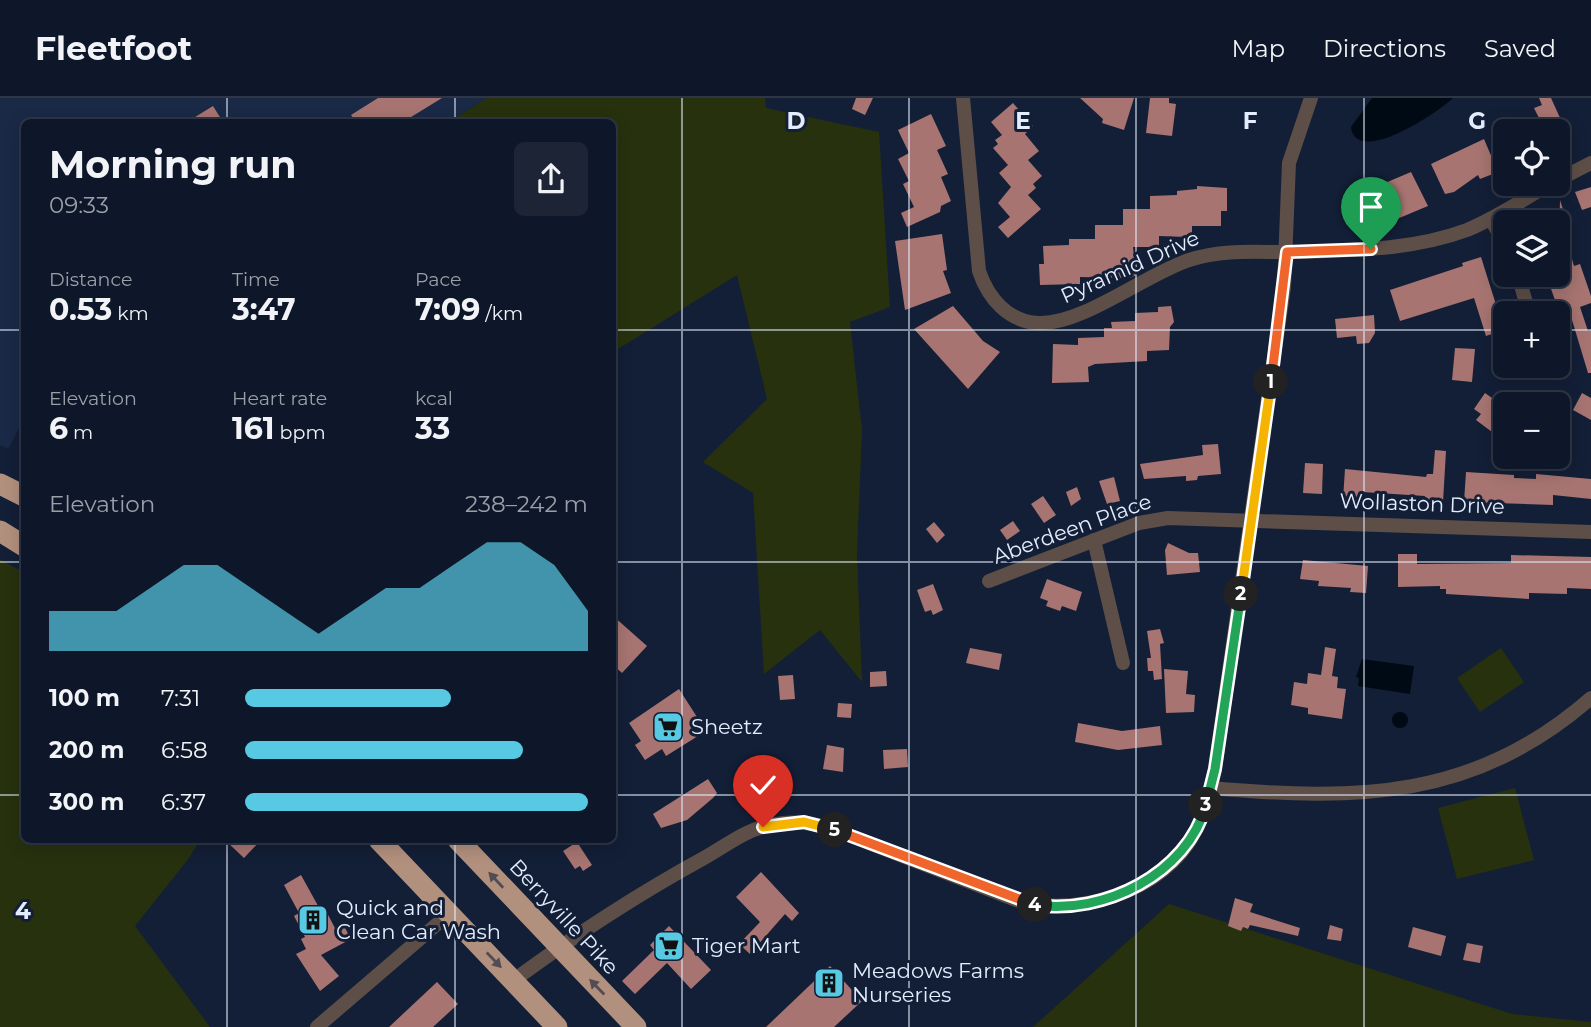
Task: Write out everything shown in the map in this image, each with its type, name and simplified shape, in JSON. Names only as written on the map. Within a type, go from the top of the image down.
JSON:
[{"type":"highway","points":[[0,484],[21,494]]},
{"type":"highway","points":[[0,531],[21,543]]},
{"type":"highway","points":[[382,843],[557,1027]]},
{"type":"highway","name":"Berryville Pike","points":[[461,843],[636,1027]]},
{"type":"street","name":"Pyramid Drive","points":[[963,98],[979,271],[990,295],[1014,317],[1037,323],[1067,319],[1183,262],[1210,254],[1233,250],[1287,252]]},
{"type":"street","points":[[514,981],[559,947],[677,873],[742,836],[763,827],[790,821],[830,828],[1031,905],[1066,907],[1093,902],[1136,886],[1174,860],[1197,829],[1211,788],[1252,519],[1287,252],[1286,191],[1289,163],[1311,98]]},
{"type":"street","points":[[1570,174],[1591,163]]},
{"type":"street","points":[[1287,252],[1406,245],[1436,239],[1491,219],[1530,196]]},
{"type":"street","points":[[1491,219],[1493,223]]},
{"type":"street","name":"Aberdeen Place","points":[[989,581],[1139,523],[1168,517],[1252,519]]},
{"type":"street","name":"Wollaston Drive","points":[[1252,519],[1591,532]]},
{"type":"street","points":[[1094,540],[1124,663]]},
{"type":"street","points":[[1211,788],[1325,794],[1381,792],[1417,786],[1494,762],[1548,732],[1591,698]]},
{"type":"street","points":[[317,1027],[450,913]]},
{"type":"shaded area","points":[[0,98],[487,98],[454,119],[21,119],[21,425],[8,449],[0,445]]},
{"type":"shaded area","points":[[1372,98],[1453,98],[1399,133],[1367,142],[1356,138],[1351,127]]},
{"type":"shaded area","points":[[1362,659],[1414,666],[1410,694],[1358,686],[1359,678],[1356,677]]},
{"type":"shaded area","points":[[1397,712],[1403,712],[1408,720],[1406,726],[1397,728],[1392,723],[1392,717]]},
{"type":"green space","points":[[487,98],[765,98],[766,108],[879,132],[890,307],[850,322],[862,430],[857,553],[862,682],[820,630],[764,674],[753,493],[703,462],[767,399],[737,275],[618,349],[616,119],[454,119]]},
{"type":"green space","points":[[0,559],[21,571],[21,843],[198,843],[135,926],[210,1027],[0,1027]]},
{"type":"green space","points":[[1501,648],[1524,682],[1480,712],[1457,678]]},
{"type":"green space","points":[[1515,788],[1534,860],[1457,879],[1438,808]]},
{"type":"green space","points":[[1169,904],[1512,1014],[1591,1022],[1591,1027],[1033,1027]]},
{"type":"building","points":[[378,98],[442,98],[408,119],[354,119],[351,115]]},
{"type":"building","points":[[856,98],[873,98],[865,115],[852,109]]},
{"type":"building","points":[[1080,98],[1134,98],[1124,130],[1102,123],[1103,119]]},
{"type":"building","points":[[1150,98],[1169,98],[1169,103],[1176,104],[1172,136],[1146,133]]},
{"type":"building","points":[[1539,98],[1551,98],[1561,119],[1540,119],[1534,108],[1542,105]]},
{"type":"building","points":[[1013,103],[1033,126],[1025,134],[1039,151],[1028,160],[1042,176],[1033,184],[1036,188],[1028,195],[1041,209],[1008,238],[998,227],[1010,217],[998,203],[1011,187],[999,173],[1008,165],[993,148],[998,144],[995,140],[1002,135],[991,122]]},
{"type":"building","points":[[213,106],[221,119],[192,119]]},
{"type":"building","points":[[931,114],[946,146],[937,150],[948,174],[941,177],[951,201],[941,206],[940,212],[907,227],[901,213],[914,207],[903,184],[909,181],[898,159],[909,153],[898,130]]},
{"type":"building","points":[[1484,139],[1493,160],[1493,174],[1480,179],[1478,175],[1454,192],[1445,194],[1431,164]]},
{"type":"building","points":[[1411,172],[1428,206],[1373,229],[1359,194]]},
{"type":"building","points":[[1197,186],[1227,188],[1227,211],[1221,211],[1221,226],[1192,226],[1192,234],[1187,234],[1187,237],[1159,236],[1159,247],[1133,247],[1136,275],[1130,278],[1080,277],[1080,284],[1040,285],[1039,264],[1044,264],[1043,246],[1069,245],[1069,239],[1095,239],[1095,225],[1123,225],[1123,209],[1150,209],[1150,196],[1177,195],[1177,191],[1197,189]]},
{"type":"building","points":[[1591,187],[1591,207],[1582,210],[1575,192]]},
{"type":"building","points":[[942,234],[947,270],[943,271],[951,293],[905,310],[895,241]]},
{"type":"building","points":[[1570,252],[1574,266],[1580,264],[1591,296],[1591,303],[1580,307],[1588,331],[1591,330],[1591,373],[1588,373],[1570,313],[1570,301],[1555,301],[1550,287],[1570,287]]},
{"type":"building","points":[[1481,257],[1495,301],[1493,334],[1486,336],[1474,298],[1400,321],[1390,290],[1463,266],[1462,263]]},
{"type":"building","points":[[953,306],[983,341],[1000,352],[968,389],[914,329]]},
{"type":"building","points":[[1171,306],[1174,322],[1170,327],[1169,350],[1147,351],[1147,361],[1095,364],[1088,367],[1089,382],[1052,383],[1053,344],[1078,345],[1078,338],[1104,337],[1104,328],[1112,328],[1111,322],[1135,321],[1135,313],[1158,312],[1158,307]]},
{"type":"building","points":[[1374,315],[1375,333],[1369,343],[1357,344],[1356,336],[1337,338],[1335,319]]},
{"type":"building","points":[[1455,348],[1475,349],[1472,382],[1452,380]]},
{"type":"building","points":[[1485,393],[1493,399],[1492,432],[1476,420],[1481,414],[1474,409]]},
{"type":"building","points":[[1582,393],[1591,398],[1591,420],[1573,410]]},
{"type":"building","points":[[1218,444],[1221,474],[1198,476],[1197,480],[1186,481],[1186,476],[1144,479],[1140,464],[1203,455],[1202,445]]},
{"type":"building","points":[[1435,450],[1446,451],[1443,502],[1424,501],[1425,496],[1362,492],[1361,500],[1343,499],[1345,469],[1426,477],[1427,474],[1433,474]]},
{"type":"building","points":[[1305,463],[1323,464],[1322,494],[1303,493]]},
{"type":"building","points":[[1466,472],[1514,475],[1514,478],[1536,479],[1536,474],[1591,479],[1591,499],[1553,495],[1553,505],[1464,502]]},
{"type":"building","points":[[1114,477],[1120,501],[1107,504],[1099,481]]},
{"type":"building","points":[[1077,487],[1081,499],[1071,506],[1066,492]]},
{"type":"building","points":[[1043,496],[1056,515],[1044,523],[1031,504]]},
{"type":"building","points":[[1013,521],[1020,531],[1007,540],[1000,530]]},
{"type":"building","points":[[934,522],[945,535],[937,543],[926,529]]},
{"type":"building","points":[[1168,543],[1189,553],[1198,553],[1200,572],[1167,575],[1165,550]]},
{"type":"building","points":[[1398,554],[1417,554],[1417,564],[1511,563],[1511,555],[1591,557],[1591,589],[1567,588],[1567,594],[1529,593],[1529,599],[1446,594],[1446,589],[1440,589],[1440,586],[1398,587]]},
{"type":"building","points":[[1303,560],[1368,566],[1366,593],[1350,592],[1351,588],[1318,586],[1319,581],[1300,579]]},
{"type":"building","points":[[1047,579],[1082,592],[1076,611],[1062,606],[1060,611],[1046,606],[1048,601],[1040,598]]},
{"type":"building","points":[[933,584],[943,610],[933,615],[931,610],[925,612],[917,590]]},
{"type":"building","points":[[616,619],[647,646],[622,673],[616,668]]},
{"type":"building","points":[[1160,629],[1164,643],[1160,644],[1162,679],[1154,680],[1153,671],[1148,671],[1147,658],[1151,658],[1147,631]]},
{"type":"building","points":[[1325,647],[1336,649],[1332,676],[1338,677],[1337,688],[1346,689],[1342,719],[1308,714],[1308,708],[1291,705],[1294,682],[1307,684],[1308,673],[1321,675]]},
{"type":"building","points":[[970,648],[1002,654],[999,670],[966,663]]},
{"type":"building","points":[[1164,669],[1188,671],[1186,694],[1195,695],[1194,712],[1166,713]]},
{"type":"building","points":[[886,671],[887,686],[870,687],[870,672]]},
{"type":"building","points":[[793,675],[795,699],[780,700],[778,676]]},
{"type":"building","name":"Sheetz","points":[[679,689],[706,731],[666,756],[662,749],[645,760],[635,745],[641,741],[629,723]]},
{"type":"building","points":[[838,703],[852,704],[851,718],[837,717]]},
{"type":"building","points":[[1078,723],[1122,731],[1160,726],[1162,745],[1118,750],[1075,742]]},
{"type":"building","points":[[827,745],[844,748],[843,772],[823,769]]},
{"type":"building","points":[[907,749],[908,767],[884,769],[883,750]]},
{"type":"building","points":[[708,779],[717,793],[713,798],[687,820],[661,828],[653,814]]},
{"type":"building","points":[[228,843],[258,843],[244,858]]},
{"type":"building","points":[[578,843],[592,865],[583,871],[580,866],[575,869],[563,851]]},
{"type":"building","points":[[761,872],[799,913],[792,921],[785,914],[750,954],[739,944],[760,922],[736,897]]},
{"type":"building","name":"Quick and Clean Car Wash","points":[[301,875],[322,913],[326,911],[336,930],[344,926],[351,939],[321,955],[339,976],[320,991],[296,954],[306,949],[301,939],[305,937],[294,916],[299,913],[284,885]]},
{"type":"building","points":[[1235,898],[1253,904],[1250,912],[1300,928],[1298,936],[1250,925],[1248,929],[1243,927],[1241,931],[1228,926]]},
{"type":"building","points":[[1330,925],[1343,929],[1341,941],[1327,939]]},
{"type":"building","points":[[669,926],[711,970],[691,989],[667,963],[635,994],[622,981],[654,950],[650,945]]},
{"type":"building","points":[[1413,927],[1446,936],[1441,956],[1408,947]]},
{"type":"building","points":[[1467,943],[1483,946],[1480,963],[1463,960]]},
{"type":"building","name":"Meadows Farms Nurseries","points":[[830,966],[862,1001],[834,1027],[766,1027]]},
{"type":"building","points":[[437,982],[458,1004],[433,1027],[389,1027]]},
{"type":"place","name":"Sheetz","points":[[668,727]]},
{"type":"place","name":"Quick and Clean Car Wash","points":[[313,920]]},
{"type":"place","name":"Tiger Mart","points":[[669,946]]},
{"type":"place","name":"Meadows Farms Nurseries","points":[[829,983]]},
{"type":"route","points":[[763,827],[790,821],[830,828],[1016,900],[1046,907],[1066,907],[1107,897],[1156,875],[1174,860],[1197,829],[1205,810],[1215,769],[1252,519],[1287,252],[1371,249]]}]
